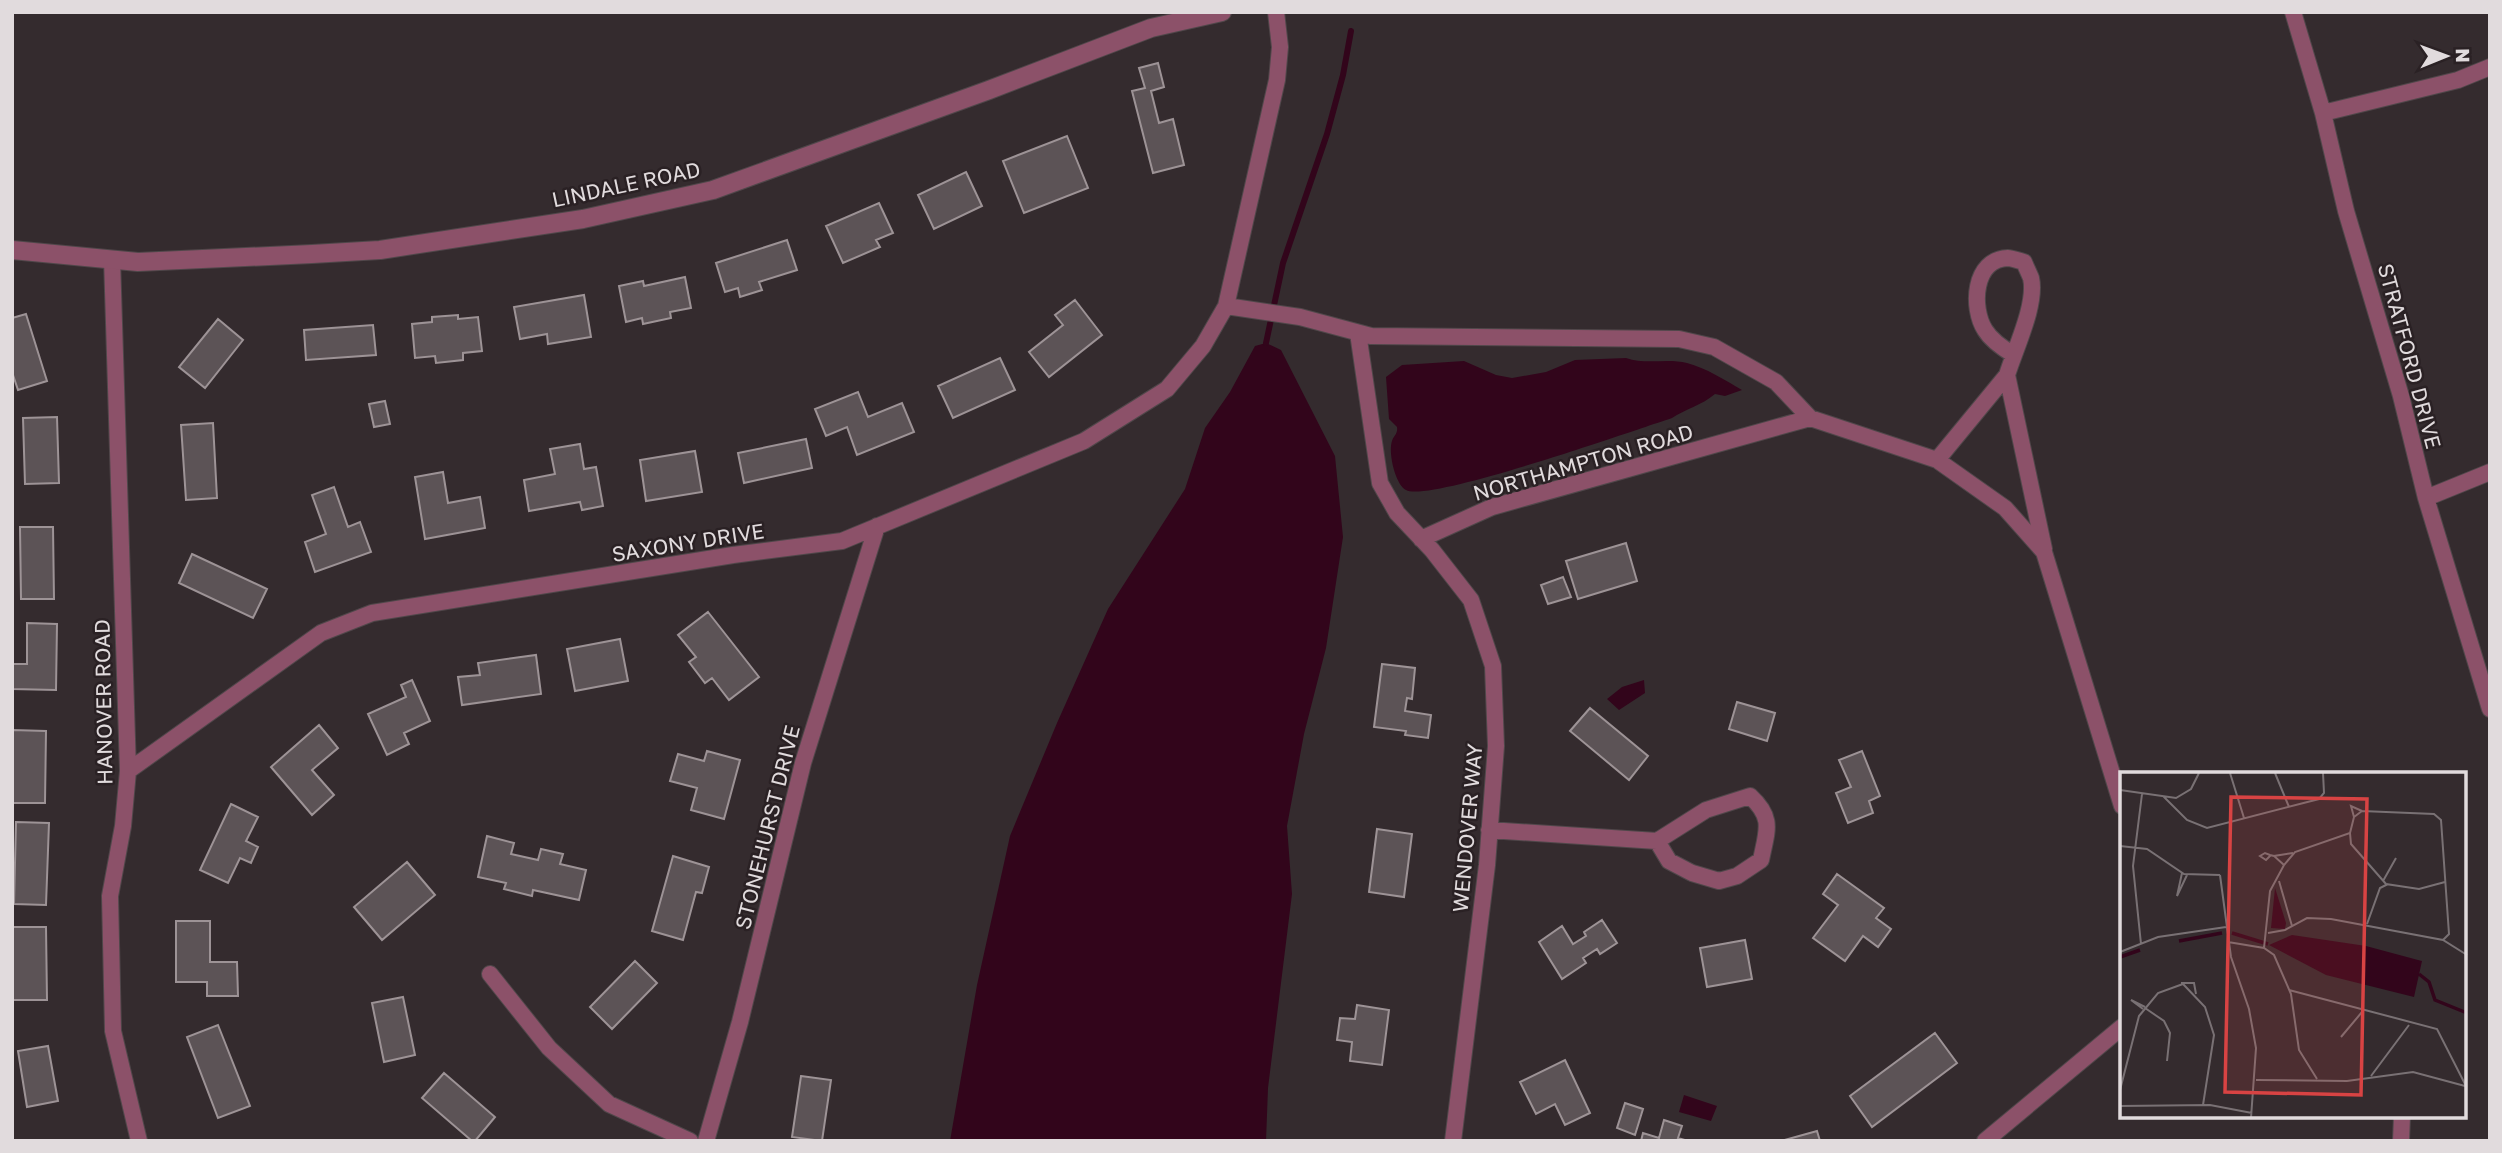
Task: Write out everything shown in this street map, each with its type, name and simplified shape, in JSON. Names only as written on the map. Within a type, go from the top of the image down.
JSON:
[{"type":"street","name":"LINDALE ROAD","points":[[12,250],[138,262],[380,250],[583,219],[713,190],[976,95],[1151,28],[1222,12]]},
{"type":"street","points":[[1276,12],[1280,47],[1277,80],[1226,306],[1300,317],[1371,336],[1679,339],[1714,347],[1776,382],[1810,418],[1937,460],[2005,508],[2045,552]]},
{"type":"street","name":"STRATFORD DRIVE","points":[[2293,12],[2323,113],[2346,211],[2401,396],[2426,498],[2490,709]]},
{"type":"street","points":[[2323,113],[2458,80],[2490,67]]},
{"type":"street","points":[[1937,460],[2007,375],[2014,355],[2032,298],[2031,278],[2024,262],[2006,258],[1989,265],[1977,285],[1977,308],[1985,331],[2014,355]]},
{"type":"street","name":"HANOVER ROAD","points":[[112,259],[128,771],[123,826],[110,897],[113,1031],[139,1141]]},
{"type":"street","name":"SAXONY DRIVE","points":[[128,771],[321,633],[372,613],[842,541],[1084,441],[1167,389],[1203,346],[1226,306]]},
{"type":"street","points":[[1358,333],[1380,483],[1397,513],[1421,539]]},
{"type":"street","points":[[2007,375],[2045,552],[2120,799]]},
{"type":"street","name":"NORTHAMPTON ROAD","points":[[1421,539],[1492,507],[1810,418]]},
{"type":"street","points":[[2426,498],[2490,472]]},
{"type":"street","name":"STONEHURST DRIVE","points":[[706,1141],[740,1022],[803,763],[877,526]]},
{"type":"street","name":"WENDOVER WAY","points":[[1421,539],[1471,600],[1493,666],[1496,746],[1489,830],[1452,1141]]},
{"type":"street","points":[[1489,830],[1657,841],[1706,810],[1750,796],[1761,806],[1768,822],[1760,860],[1737,876],[1719,881],[1692,873],[1669,861],[1657,841]]},
{"type":"street","points":[[490,974],[549,1048],[609,1104],[690,1141]]},
{"type":"street","points":[[1984,1141],[2056,1084],[2120,1027]]},
{"type":"street","points":[[2401,1141],[2402,1118]]},
{"type":"shaded area","points":[[1266,343],[1281,350],[1335,456],[1343,537],[1326,648],[1304,734],[1287,826],[1292,894],[1268,1088],[1266,1141],[950,1141],[977,985],[1010,836],[1108,609],[1185,489],[1205,428],[1230,392],[1255,346]]},
{"type":"shaded area","points":[[1626,358],[1687,363],[1742,390],[1725,396],[1715,394],[1672,418],[1491,476],[1423,491],[1406,490],[1402,487],[1393,467],[1391,446],[1397,427],[1389,419],[1386,377],[1402,365],[1464,361],[1496,375],[1512,378],[1546,372],[1575,360]]},
{"type":"shaded area","points":[[1644,680],[1645,693],[1619,710],[1607,699],[1622,687]]},
{"type":"shaded area","points":[[1684,1095],[1717,1106],[1711,1121],[1679,1112]]},
{"type":"building","points":[[1158,63],[1164,87],[1151,91],[1159,123],[1173,119],[1184,165],[1153,173],[1132,91],[1145,88],[1139,68]]},
{"type":"building","points":[[1067,136],[1088,188],[1024,213],[1003,161]]},
{"type":"building","points":[[966,172],[982,206],[934,229],[918,195]]},
{"type":"building","points":[[879,203],[893,233],[876,240],[880,247],[843,263],[826,226]]},
{"type":"building","points":[[787,240],[797,270],[759,282],[762,290],[740,297],[738,288],[725,292],[716,263]]},
{"type":"building","points":[[685,277],[691,308],[670,312],[671,318],[643,324],[642,318],[626,322],[619,286],[643,281],[644,286]]},
{"type":"building","points":[[584,295],[591,337],[548,344],[547,334],[520,339],[514,307]]},
{"type":"building","points":[[1075,300],[1102,335],[1049,377],[1029,352],[1063,325],[1055,315]]},
{"type":"building","points":[[26,314],[47,381],[18,390],[12,372],[12,318]]},
{"type":"building","points":[[458,315],[458,319],[478,317],[482,351],[463,353],[463,360],[436,363],[435,356],[415,358],[412,324],[432,322],[432,317]]},
{"type":"building","points":[[218,319],[243,340],[205,388],[179,367]]},
{"type":"building","points":[[373,325],[376,355],[306,360],[304,330]]},
{"type":"building","points":[[1000,358],[1015,390],[953,418],[938,386]]},
{"type":"building","points":[[858,392],[868,417],[902,403],[914,432],[857,455],[847,427],[826,436],[815,409]]},
{"type":"building","points":[[385,401],[390,424],[374,427],[369,404]]},
{"type":"building","points":[[57,417],[59,483],[25,484],[23,418]]},
{"type":"building","points":[[213,423],[217,498],[186,500],[181,425]]},
{"type":"building","points":[[806,439],[812,468],[744,483],[738,453]]},
{"type":"building","points":[[580,444],[584,469],[596,467],[603,506],[582,510],[580,502],[529,511],[524,480],[555,474],[550,449]]},
{"type":"building","points":[[695,451],[702,492],[646,501],[640,460]]},
{"type":"building","points":[[443,472],[448,503],[480,497],[485,528],[425,539],[415,477]]},
{"type":"building","points":[[334,487],[348,527],[360,522],[371,552],[315,572],[305,542],[326,534],[312,495]]},
{"type":"building","points":[[20,527],[53,527],[54,599],[21,599]]},
{"type":"building","points":[[1626,543],[1637,581],[1578,599],[1566,561]]},
{"type":"building","points":[[192,554],[267,589],[253,618],[179,583]]},
{"type":"building","points":[[1563,577],[1571,597],[1548,604],[1541,585]]},
{"type":"building","points":[[708,612],[759,677],[729,700],[712,678],[705,683],[689,662],[696,657],[678,635]]},
{"type":"building","points":[[27,623],[57,624],[56,690],[12,689],[12,664],[27,664]]},
{"type":"building","points":[[620,639],[628,681],[575,691],[567,649]]},
{"type":"building","points":[[536,655],[541,694],[462,705],[458,677],[480,675],[478,663]]},
{"type":"building","points":[[1382,664],[1415,668],[1412,699],[1407,698],[1405,711],[1431,715],[1428,738],[1405,735],[1406,731],[1374,727]]},
{"type":"building","points":[[412,680],[430,721],[404,733],[409,744],[387,755],[368,714],[406,697],[401,685]]},
{"type":"building","points":[[1737,702],[1775,713],[1767,741],[1729,729]]},
{"type":"building","points":[[1590,708],[1648,756],[1629,780],[1570,731]]},
{"type":"building","points":[[319,725],[338,748],[312,770],[334,795],[312,815],[271,767]]},
{"type":"building","points":[[12,730],[46,731],[45,803],[12,803]]},
{"type":"building","points":[[707,751],[740,760],[724,819],[691,810],[697,788],[670,781],[678,754],[704,761]]},
{"type":"building","points":[[1862,751],[1880,796],[1869,801],[1873,813],[1848,823],[1836,793],[1851,787],[1839,760]]},
{"type":"building","points":[[231,804],[258,817],[246,841],[258,847],[251,863],[240,858],[228,883],[200,870]]},
{"type":"building","points":[[16,822],[49,823],[46,905],[14,904]]},
{"type":"building","points":[[1377,829],[1412,834],[1404,897],[1369,892]]},
{"type":"building","points":[[487,836],[514,843],[511,854],[538,860],[541,849],[563,854],[560,864],[586,870],[579,900],[533,890],[532,896],[504,889],[506,883],[478,877]]},
{"type":"building","points":[[673,856],[709,867],[702,893],[696,892],[683,940],[652,931]]},
{"type":"building","points":[[407,862],[435,895],[382,940],[354,907]]},
{"type":"building","points":[[1837,874],[1884,908],[1876,918],[1891,929],[1878,947],[1863,936],[1845,961],[1813,938],[1838,905],[1823,894]]},
{"type":"building","points":[[1602,920],[1617,943],[1600,954],[1597,949],[1583,958],[1586,963],[1562,979],[1539,942],[1562,926],[1573,944],[1586,936],[1584,932]]},
{"type":"building","points":[[176,921],[210,921],[210,962],[237,962],[238,996],[207,996],[207,982],[176,982]]},
{"type":"building","points":[[12,927],[46,927],[47,1000],[13,1000]]},
{"type":"building","points":[[1745,940],[1752,979],[1707,987],[1700,948]]},
{"type":"building","points":[[635,961],[657,983],[612,1029],[590,1007]]},
{"type":"building","points":[[403,997],[415,1055],[384,1062],[372,1003]]},
{"type":"building","points":[[1357,1005],[1389,1010],[1382,1065],[1350,1061],[1352,1042],[1337,1040],[1340,1018],[1355,1019]]},
{"type":"building","points":[[218,1025],[250,1106],[218,1118],[187,1037]]},
{"type":"building","points":[[1935,1033],[1957,1063],[1872,1127],[1850,1096]]},
{"type":"building","points":[[48,1046],[58,1101],[27,1107],[18,1051]]},
{"type":"building","points":[[1565,1060],[1590,1113],[1565,1125],[1555,1104],[1536,1114],[1520,1082]]},
{"type":"building","points":[[444,1073],[495,1117],[475,1141],[422,1098]]},
{"type":"building","points":[[801,1076],[831,1080],[822,1141],[792,1137]]},
{"type":"building","points":[[1625,1103],[1643,1109],[1635,1135],[1617,1128]]},
{"type":"building","points":[[1664,1120],[1682,1126],[1678,1138],[1688,1141],[1641,1141],[1643,1133],[1659,1138]]},
{"type":"building","points":[[1817,1131],[1820,1141],[1781,1141]]},
{"type":"waterway","points":[[1266,343],[1283,263],[1327,134],[1343,75],[1351,31]]}]
